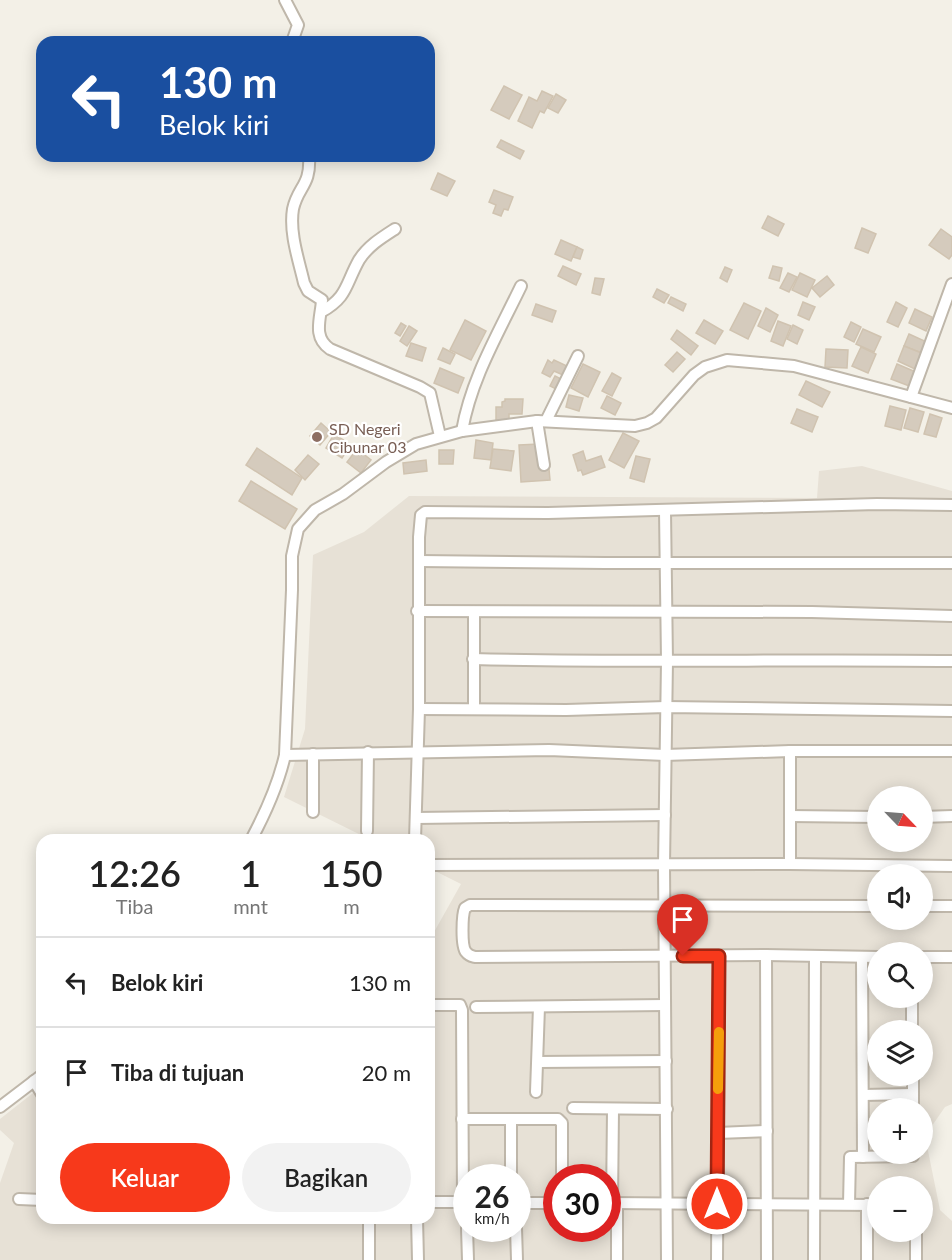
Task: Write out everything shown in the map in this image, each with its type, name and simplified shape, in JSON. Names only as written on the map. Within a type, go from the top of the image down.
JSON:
[{"type":"street","points":[[285,0],[298,25],[294,36]]},
{"type":"street","points":[[309,162],[309,178],[296,202],[292,224],[304,283],[308,291],[322,300],[318,328],[324,345],[430,393],[440,436]]},
{"type":"street","points":[[321,312],[345,292],[360,260],[372,245],[395,229]]},
{"type":"street","points":[[911,397],[952,285]]},
{"type":"street","points":[[462,431],[478,373],[521,286]]},
{"type":"street","points":[[544,465],[542,421],[578,356]]},
{"type":"street","points":[[254,834],[273,797],[285,755],[292,556],[298,529],[315,510],[351,489],[386,462],[416,444],[462,431],[542,421],[617,426],[647,423],[656,418],[694,375],[716,362],[727,360],[794,366],[952,408]]},
{"type":"street","points":[[415,834],[419,710],[417,611],[419,523],[421,515],[425,512],[548,513],[877,504],[952,505]]},
{"type":"street","points":[[665,511],[667,661],[664,865],[667,1260]]},
{"type":"street","points":[[419,561],[952,563]]},
{"type":"street","points":[[417,611],[665,611],[952,616]]},
{"type":"street","points":[[474,612],[474,708]]},
{"type":"street","points":[[473,659],[952,661]]},
{"type":"street","points":[[419,710],[666,707],[952,711]]},
{"type":"street","points":[[285,755],[549,750],[665,755],[790,751],[952,751]]},
{"type":"street","points":[[790,751],[790,864]]},
{"type":"street","points":[[367,831],[368,753]]},
{"type":"street","points":[[313,754],[313,812]]},
{"type":"street","points":[[416,818],[665,815]]},
{"type":"street","points":[[790,816],[867,817]]},
{"type":"street","points":[[933,817],[952,816]]},
{"type":"street","points":[[435,865],[952,866]]},
{"type":"street","points":[[867,906],[470,906],[465,908],[462,914],[464,947],[467,954],[475,957],[665,955],[867,957]]},
{"type":"street","points":[[933,906],[952,906]]},
{"type":"street","points":[[766,955],[767,1260]]},
{"type":"street","points":[[717,1260],[719,956]]},
{"type":"street","points":[[814,1260],[815,956]]},
{"type":"street","points":[[862,957],[863,1157]]},
{"type":"street","points":[[933,957],[952,957]]},
{"type":"street","points":[[435,1005],[460,1005],[462,1010],[464,1164]]},
{"type":"street","points":[[476,1007],[665,1005]]},
{"type":"street","points":[[536,1092],[539,1007]]},
{"type":"street","points":[[538,1062],[666,1061]]},
{"type":"street","points":[[0,1107],[36,1080]]},
{"type":"street","points":[[913,1086],[913,1098]]},
{"type":"street","points":[[863,1095],[913,1094]]},
{"type":"street","points":[[573,1108],[667,1109]]},
{"type":"street","points":[[612,1164],[613,1110]]},
{"type":"street","points":[[462,1119],[558,1119],[562,1123],[562,1164]]},
{"type":"street","points":[[511,1119],[511,1164]]},
{"type":"street","points":[[718,1133],[766,1131]]},
{"type":"street","points":[[849,1204],[850,1157],[867,1157]]},
{"type":"street","points":[[19,1200],[36,1200]]},
{"type":"street","points":[[435,1202],[453,1202]]},
{"type":"street","points":[[621,1203],[867,1204]]},
{"type":"street","points":[[369,1224],[369,1260]]},
{"type":"street","points":[[417,1224],[418,1260]]},
{"type":"street","points":[[467,1242],[468,1260]]},
{"type":"street","points":[[516,1242],[517,1260]]},
{"type":"street","points":[[615,1242],[617,1260]]},
{"type":"street","points":[[867,1260],[869,1242]]},
{"type":"street","points":[[916,1242],[916,1260]]},
{"type":"shaded area","points":[[862,466],[952,491],[952,1104],[945,1107],[933,1124],[933,1098],[867,1098],[867,1164],[931,1164],[940,1210],[952,1221],[952,1260],[0,1260],[0,1183],[14,1143],[0,1130],[0,1119],[36,1091],[36,1224],[435,1224],[435,930],[461,884],[435,871],[435,834],[359,834],[284,797],[305,729],[313,555],[364,532],[409,496],[817,498],[819,471]]},
{"type":"building","points":[[504,86],[522,95],[509,119],[491,110]]},
{"type":"building","points":[[542,91],[553,96],[544,113],[540,111],[532,128],[518,121],[529,97],[537,101]]},
{"type":"building","points":[[556,94],[566,100],[558,113],[548,108]]},
{"type":"building","points":[[501,140],[524,151],[520,159],[497,147]]},
{"type":"building","points":[[438,173],[455,181],[447,196],[431,189]]},
{"type":"building","points":[[494,190],[513,197],[508,210],[504,209],[501,216],[493,213],[496,205],[489,202]]},
{"type":"building","points":[[768,216],[784,224],[778,236],[762,228]]},
{"type":"building","points":[[862,228],[876,234],[868,253],[855,248]]},
{"type":"building","points":[[941,229],[952,237],[952,255],[949,259],[929,245]]},
{"type":"building","points":[[561,240],[577,247],[571,261],[555,254]]},
{"type":"building","points":[[577,247],[583,250],[580,259],[573,257]]},
{"type":"building","points":[[563,266],[581,274],[576,285],[558,276]]},
{"type":"building","points":[[773,266],[782,268],[779,281],[769,278]]},
{"type":"building","points":[[725,267],[732,270],[727,282],[720,278]]},
{"type":"building","points":[[788,273],[797,277],[789,292],[780,288]]},
{"type":"building","points":[[800,273],[815,280],[807,297],[792,290]]},
{"type":"building","points":[[827,276],[834,285],[820,297],[812,288]]},
{"type":"building","points":[[595,278],[604,279],[600,295],[592,293]]},
{"type":"building","points":[[657,289],[669,295],[664,303],[653,297]]},
{"type":"building","points":[[671,297],[686,304],[683,311],[668,303]]},
{"type":"building","points":[[803,302],[815,307],[809,320],[798,315]]},
{"type":"building","points":[[896,302],[907,308],[898,327],[887,322]]},
{"type":"building","points":[[744,303],[761,311],[748,339],[730,330]]},
{"type":"building","points":[[536,304],[556,311],[552,322],[532,315]]},
{"type":"building","points":[[766,308],[778,315],[770,332],[758,326]]},
{"type":"building","points":[[915,309],[932,317],[926,331],[909,323]]},
{"type":"building","points":[[465,320],[486,331],[471,360],[450,350]]},
{"type":"building","points":[[704,320],[723,331],[715,344],[696,333]]},
{"type":"building","points":[[778,321],[791,326],[783,346],[771,341]]},
{"type":"building","points":[[851,322],[861,327],[854,342],[844,337]]},
{"type":"building","points":[[401,323],[406,326],[400,336],[395,333]]},
{"type":"building","points":[[793,325],[803,330],[797,344],[787,339]]},
{"type":"building","points":[[409,326],[417,331],[407,346],[400,341]]},
{"type":"building","points":[[863,329],[881,337],[874,352],[856,344]]},
{"type":"building","points":[[677,330],[698,346],[691,355],[671,339]]},
{"type":"building","points":[[909,334],[929,343],[924,354],[904,346]]},
{"type":"building","points":[[411,343],[426,348],[422,361],[406,356]]},
{"type":"building","points":[[904,346],[924,354],[917,370],[898,361]]},
{"type":"building","points":[[861,347],[876,354],[868,373],[852,366]]},
{"type":"building","points":[[443,348],[455,354],[450,364],[438,359]]},
{"type":"building","points":[[826,349],[848,350],[847,368],[825,367]]},
{"type":"building","points":[[677,352],[685,359],[673,372],[665,365]]},
{"type":"building","points":[[548,360],[552,363],[554,360],[567,366],[563,375],[554,371],[550,377],[542,373]]},
{"type":"building","points":[[583,364],[600,372],[588,397],[571,388]]},
{"type":"building","points":[[897,364],[918,373],[912,387],[891,379]]},
{"type":"building","points":[[440,368],[464,378],[458,393],[434,383]]},
{"type":"building","points":[[612,373],[621,378],[612,396],[602,391]]},
{"type":"building","points":[[555,376],[565,381],[560,391],[550,386]]},
{"type":"building","points":[[806,381],[830,392],[822,407],[799,395]]},
{"type":"building","points":[[569,395],[583,398],[579,411],[566,407]]},
{"type":"building","points":[[607,396],[621,403],[615,415],[601,408]]},
{"type":"building","points":[[505,399],[523,399],[522,414],[509,414],[509,422],[499,422],[496,420],[496,407],[502,407]]},
{"type":"building","points":[[890,406],[906,410],[901,430],[885,426]]},
{"type":"building","points":[[910,408],[924,412],[918,432],[904,428]]},
{"type":"building","points":[[797,409],[818,417],[812,432],[791,423]]},
{"type":"building","points":[[930,414],[942,418],[936,437],[924,434]]},
{"type":"building","points":[[321,423],[331,432],[320,445],[310,436]]},
{"type":"building","points":[[623,433],[639,441],[624,468],[609,460]]},
{"type":"building","points":[[334,434],[351,445],[342,458],[326,448]]},
{"type":"building","points":[[476,440],[493,443],[491,460],[474,458]]},
{"type":"building","points":[[539,444],[540,469],[549,469],[550,480],[521,482],[519,445]]},
{"type":"building","points":[[257,448],[302,478],[292,495],[246,465]]},
{"type":"building","points":[[357,449],[371,460],[361,473],[347,462]]},
{"type":"building","points":[[493,449],[514,451],[511,471],[490,468]]},
{"type":"building","points":[[439,450],[454,450],[453,464],[439,464]]},
{"type":"building","points":[[583,451],[586,461],[601,456],[605,467],[583,475],[581,470],[578,471],[573,455]]},
{"type":"building","points":[[308,455],[319,464],[305,480],[295,470]]},
{"type":"building","points":[[636,456],[650,459],[644,482],[630,478]]},
{"type":"building","points":[[426,460],[427,471],[404,474],[403,463]]},
{"type":"building","points":[[251,481],[297,509],[285,529],[239,501]]},
{"type":"slow traffic","points":[[718,1089],[719,1032]]},
{"type":"place","name":"SD Negeri Cibunar 03","points":[[317,437]]},
{"type":"route","points":[[683,956],[719,956],[717,1204]]}]
